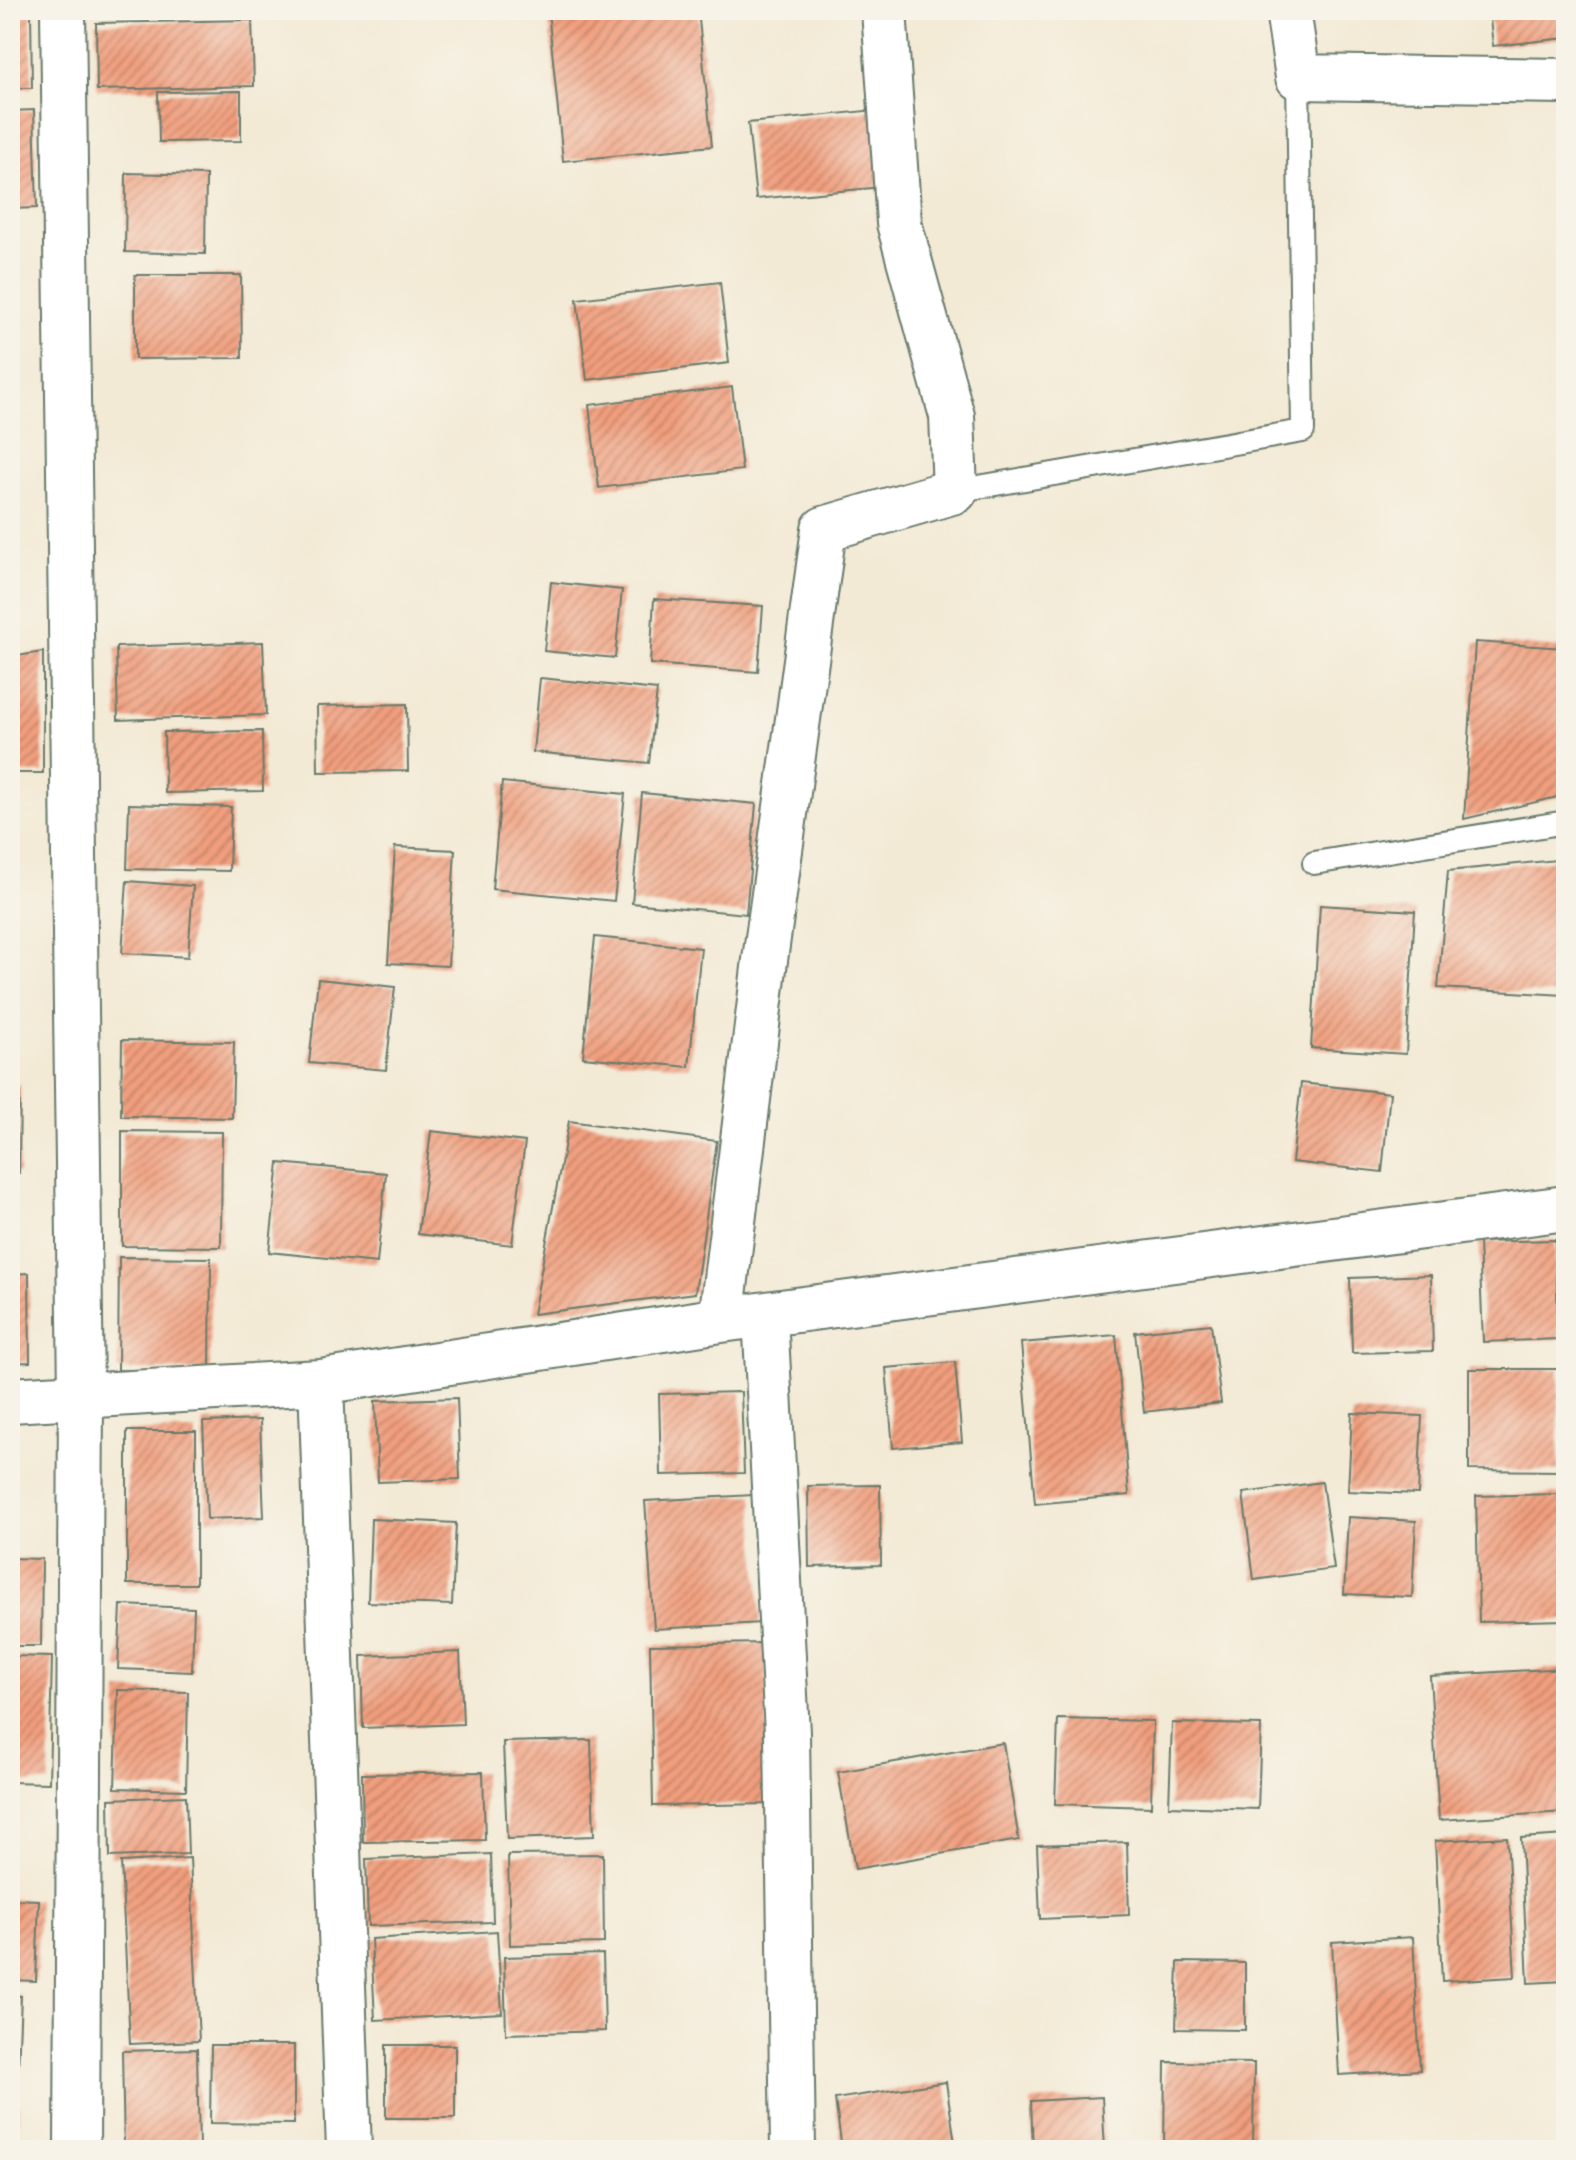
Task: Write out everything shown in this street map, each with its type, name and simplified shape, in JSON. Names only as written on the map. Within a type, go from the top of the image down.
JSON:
[{"type":"street","points":[[63,10],[81,1394],[77,2150]]},
{"type":"street","points":[[721,1320],[767,945],[824,529],[955,491],[952,416],[899,223],[884,10]]},
{"type":"street","points":[[1288,10],[1298,77],[1566,81]]},
{"type":"street","points":[[10,1400],[321,1382],[721,1320],[1566,1208]]},
{"type":"street","points":[[765,1315],[787,1733],[793,2150]]},
{"type":"street","points":[[321,1382],[349,2150]]},
{"type":"lane","points":[[955,491],[1303,431],[1298,77]]},
{"type":"lane","points":[[1314,863],[1566,822]]},
{"type":"building","points":[[10,10],[31,10],[32,88],[10,88]]},
{"type":"building","points":[[548,10],[698,10],[712,146],[563,161]]},
{"type":"building","points":[[1489,10],[1566,10],[1566,38],[1493,46]]},
{"type":"building","points":[[252,20],[254,86],[97,90],[96,23]]},
{"type":"building","points":[[241,91],[241,141],[159,142],[158,92]]},
{"type":"building","points":[[34,110],[37,208],[10,209],[10,111]]},
{"type":"building","points":[[875,110],[882,187],[756,199],[748,123]]},
{"type":"building","points":[[126,173],[206,175],[205,254],[125,252]]},
{"type":"building","points":[[135,275],[241,275],[242,358],[135,359]]},
{"type":"building","points":[[720,282],[729,363],[587,380],[577,299]]},
{"type":"building","points":[[732,387],[742,470],[599,488],[589,405]]},
{"type":"building","points":[[551,582],[622,590],[615,658],[544,651]]},
{"type":"building","points":[[654,599],[763,606],[758,672],[650,664]]},
{"type":"building","points":[[263,642],[266,715],[118,720],[116,647]]},
{"type":"building","points":[[1475,642],[1566,648],[1566,795],[1464,819]]},
{"type":"building","points":[[43,652],[43,773],[10,773],[10,657]]},
{"type":"building","points":[[540,678],[657,690],[649,763],[533,752]]},
{"type":"building","points":[[407,704],[408,771],[318,772],[317,706]]},
{"type":"building","points":[[262,731],[263,791],[165,793],[164,732]]},
{"type":"building","points":[[502,782],[625,794],[614,901],[492,889]]},
{"type":"building","points":[[642,793],[756,804],[746,914],[632,903]]},
{"type":"building","points":[[129,804],[231,807],[229,871],[127,869]]},
{"type":"building","points":[[395,847],[455,850],[448,966],[388,963]]},
{"type":"building","points":[[1566,859],[1565,995],[1438,988],[1448,871]]},
{"type":"building","points":[[127,881],[193,886],[188,957],[122,953]]},
{"type":"building","points":[[1320,905],[1415,911],[1406,1054],[1311,1048]]},
{"type":"building","points":[[595,937],[701,948],[689,1067],[583,1057]]},
{"type":"building","points":[[318,979],[395,987],[386,1070],[309,1063]]},
{"type":"building","points":[[122,1040],[234,1042],[232,1118],[121,1116]]},
{"type":"building","points":[[1301,1083],[1390,1093],[1382,1172],[1292,1162]]},
{"type":"building","points":[[10,1085],[20,1085],[19,1173],[10,1173]]},
{"type":"building","points":[[569,1121],[717,1141],[695,1293],[533,1314]]},
{"type":"building","points":[[122,1131],[222,1132],[221,1247],[122,1246]]},
{"type":"building","points":[[431,1131],[525,1142],[512,1245],[418,1234]]},
{"type":"building","points":[[279,1163],[386,1173],[377,1263],[269,1252]]},
{"type":"building","points":[[1555,1240],[1559,1339],[1483,1342],[1479,1242]]},
{"type":"building","points":[[119,1257],[211,1258],[210,1371],[118,1370]]},
{"type":"building","points":[[29,1273],[30,1362],[10,1363],[10,1274]]},
{"type":"building","points":[[1431,1275],[1433,1351],[1352,1353],[1350,1278]]},
{"type":"building","points":[[1211,1324],[1221,1403],[1144,1412],[1135,1332]]},
{"type":"building","points":[[1116,1335],[1129,1495],[1035,1504],[1021,1343]]},
{"type":"building","points":[[955,1362],[962,1442],[893,1448],[886,1368]]},
{"type":"building","points":[[1469,1369],[1559,1369],[1559,1471],[1469,1470]]},
{"type":"building","points":[[741,1392],[744,1473],[661,1475],[659,1394]]},
{"type":"building","points":[[457,1398],[460,1479],[378,1482],[375,1401]]},
{"type":"building","points":[[1352,1413],[1422,1416],[1418,1494],[1348,1491]]},
{"type":"building","points":[[260,1420],[264,1517],[207,1519],[203,1422]]},
{"type":"building","points":[[127,1431],[196,1431],[196,1584],[127,1584]]},
{"type":"building","points":[[1322,1482],[1334,1569],[1254,1580],[1243,1493]]},
{"type":"building","points":[[880,1485],[881,1565],[809,1567],[808,1486]]},
{"type":"building","points":[[1560,1490],[1566,1490],[1566,1620],[1479,1622],[1476,1496],[1560,1494]]},
{"type":"building","points":[[753,1495],[761,1623],[654,1629],[645,1501]]},
{"type":"building","points":[[1348,1517],[1416,1521],[1412,1597],[1344,1594]]},
{"type":"building","points":[[371,1519],[456,1523],[452,1605],[368,1602]]},
{"type":"building","points":[[10,1558],[42,1559],[41,1646],[10,1646]]},
{"type":"building","points":[[121,1605],[194,1608],[192,1672],[118,1669]]},
{"type":"building","points":[[766,1643],[769,1804],[653,1806],[650,1645]]},
{"type":"building","points":[[460,1652],[463,1724],[363,1728],[361,1656]]},
{"type":"building","points":[[10,1656],[52,1657],[49,1783],[10,1782]]},
{"type":"building","points":[[1566,1668],[1566,1812],[1439,1820],[1430,1676]]},
{"type":"building","points":[[118,1690],[188,1692],[186,1790],[115,1788]]},
{"type":"building","points":[[1058,1719],[1153,1721],[1151,1807],[1055,1804]]},
{"type":"building","points":[[1172,1723],[1261,1725],[1258,1809],[1169,1806]]},
{"type":"building","points":[[591,1740],[594,1836],[507,1839],[503,1742]]},
{"type":"building","points":[[1003,1743],[1019,1840],[855,1869],[838,1772]]},
{"type":"building","points":[[483,1772],[485,1840],[363,1842],[362,1774]]},
{"type":"building","points":[[186,1796],[188,1854],[110,1857],[109,1799]]},
{"type":"building","points":[[1566,1835],[1566,1981],[1528,1983],[1521,1838]]},
{"type":"building","points":[[1507,1837],[1515,1977],[1442,1981],[1435,1841]]},
{"type":"building","points":[[1127,1842],[1129,1915],[1040,1919],[1037,1845]]},
{"type":"building","points":[[491,1854],[493,1922],[368,1926],[366,1859]]},
{"type":"building","points":[[603,1854],[604,1943],[510,1945],[508,1855]]},
{"type":"building","points":[[190,1858],[199,2041],[130,2044],[121,1862]]},
{"type":"building","points":[[10,1899],[39,1900],[36,1981],[10,1980]]},
{"type":"building","points":[[497,1931],[502,2013],[375,2020],[371,1939]]},
{"type":"building","points":[[1413,1937],[1420,2070],[1339,2075],[1332,1942]]},
{"type":"building","points":[[603,1954],[605,2031],[506,2034],[504,1957]]},
{"type":"building","points":[[1178,1962],[1245,1963],[1245,2030],[1176,2029]]},
{"type":"building","points":[[10,1995],[21,1996],[17,2096],[10,2096]]},
{"type":"building","points":[[211,2045],[294,2045],[294,2124],[210,2123]]},
{"type":"building","points":[[386,2045],[455,2045],[455,2118],[386,2118]]},
{"type":"building","points":[[197,2049],[199,2150],[124,2150],[122,2051]]},
{"type":"building","points":[[1165,2062],[1254,2063],[1253,2150],[1164,2150]]},
{"type":"building","points":[[946,2082],[956,2150],[842,2150],[835,2099]]},
{"type":"building","points":[[1102,2097],[1105,2150],[1033,2150],[1031,2101]]},
{"type":"building","points":[[10,2105],[19,2105],[17,2150],[10,2150]]}]
